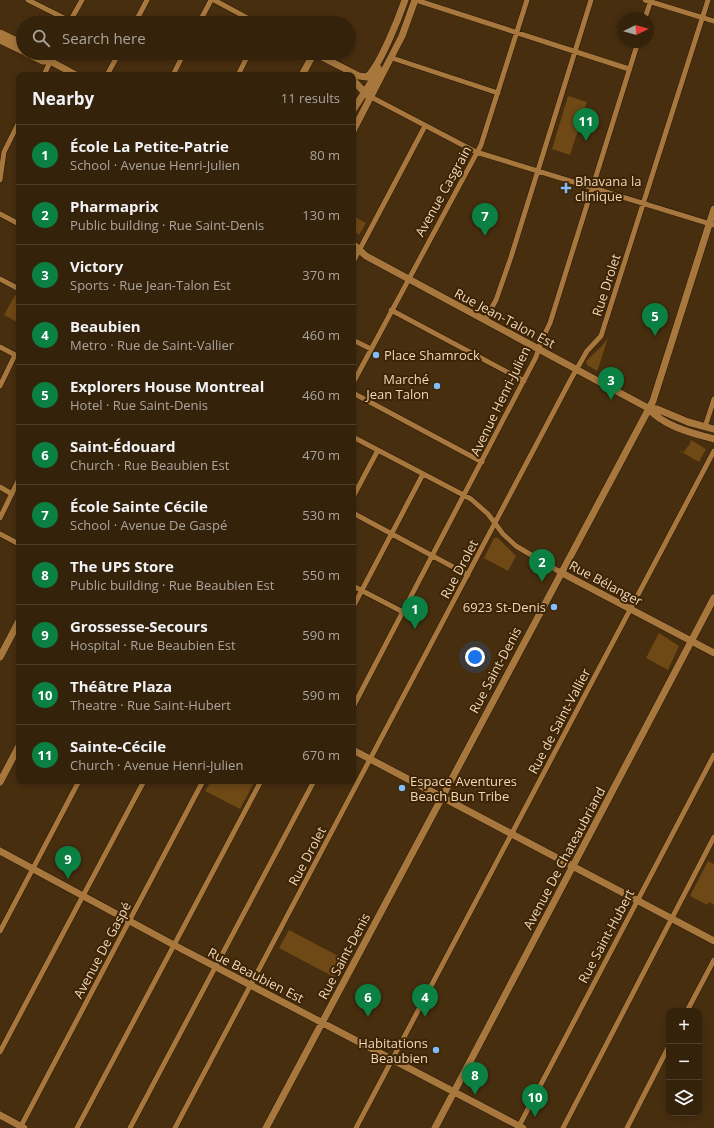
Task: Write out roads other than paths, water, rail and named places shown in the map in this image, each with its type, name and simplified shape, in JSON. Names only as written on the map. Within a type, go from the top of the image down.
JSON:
[{"type":"main road","points":[[356,74],[367,76],[372,71],[405,0]]},
{"type":"main road","points":[[356,125],[392,58],[416,0]]},
{"type":"main road","points":[[0,33],[16,41]]},
{"type":"main road","points":[[0,40],[16,48]]},
{"type":"main road","points":[[356,105],[380,64],[383,49]]},
{"type":"main road","points":[[39,60],[43,62],[50,61],[70,72]]},
{"type":"main road","points":[[304,72],[310,60]]},
{"type":"main road","points":[[328,60],[352,72]]},
{"type":"main road","points":[[344,68],[347,72]]},
{"type":"main road","points":[[356,83],[371,97]]},
{"type":"main road","name":"Rue Saint-Denis","points":[[266,1128],[648,408],[659,385],[712,225],[714,209]]},
{"type":"main road","name":"Rue Jean-Talon Est","points":[[356,247],[366,256],[648,408],[654,414],[685,430],[714,439]]},
{"type":"main road","name":"Rue Jean-Talon Est","points":[[648,408],[657,409],[714,430]]},
{"type":"main road","name":"Rue Bélanger","points":[[560,572],[714,653]]},
{"type":"main road","name":"Avenue De Chateaubriand","points":[[435,1128],[714,598]]},
{"type":"main road","points":[[0,657],[16,627]]},
{"type":"main road","points":[[1,779],[16,752]]},
{"type":"main road","points":[[356,752],[714,941]]},
{"type":"main road","name":"Rue Beaubien Est","points":[[0,852],[520,1127]]},
{"type":"main road","points":[[0,1115],[21,1127]]},
{"type":"street","points":[[28,0],[59,16]]},
{"type":"street","points":[[73,16],[82,0]]},
{"type":"street","points":[[139,16],[147,0]]},
{"type":"street","points":[[203,16],[213,0],[244,16]]},
{"type":"street","points":[[416,0],[629,69]]},
{"type":"street","name":"Avenue Casgrain","points":[[356,377],[481,145],[527,0]]},
{"type":"street","points":[[485,320],[495,303],[511,257],[591,0]]},
{"type":"street","points":[[646,12],[649,0],[714,21]]},
{"type":"street","name":"Rue Drolet","points":[[175,1128],[576,370],[587,350],[602,334],[708,0]]},
{"type":"street","name":"Avenue Henri-Julien","points":[[356,701],[524,381],[550,323],[636,48]]},
{"type":"street","points":[[392,58],[498,93]]},
{"type":"street","points":[[109,72],[115,60]]},
{"type":"street","points":[[174,72],[180,60]]},
{"type":"street","points":[[240,72],[246,60]]},
{"type":"street","points":[[45,72],[50,61]]},
{"type":"street","points":[[371,97],[476,152],[712,225]]},
{"type":"street","points":[[356,256],[425,126]]},
{"type":"street","points":[[0,180],[4,152],[16,128]]},
{"type":"street","points":[[0,214],[16,222]]},
{"type":"street","points":[[0,279],[16,287]]},
{"type":"street","points":[[391,310],[524,381]]},
{"type":"street","points":[[356,342],[371,349]]},
{"type":"street","points":[[0,347],[16,355]]},
{"type":"street","points":[[0,386],[16,358]]},
{"type":"street","points":[[356,395],[482,462]]},
{"type":"street","points":[[705,427],[714,399]]},
{"type":"street","name":"Rue Bélanger","points":[[356,438],[464,496],[483,509],[506,536],[522,551],[560,572]]},
{"type":"street","points":[[356,491],[378,450]]},
{"type":"street","name":"Rue de Saint-Vallier","points":[[356,1128],[714,451]]},
{"type":"street","points":[[356,602],[423,474]]},
{"type":"street","points":[[0,518],[16,485]]},
{"type":"street","points":[[0,487],[12,494]]},
{"type":"street","points":[[356,515],[468,575]]},
{"type":"street","points":[[0,534],[16,542]]},
{"type":"street","points":[[356,588],[403,612]]},
{"type":"street","name":"Rue Saint-Hubert","points":[[520,1127],[637,900],[714,755]]},
{"type":"street","points":[[0,931],[77,784]]},
{"type":"street","points":[[0,1052],[142,784]]},
{"type":"street","name":"Avenue De Gaspé","points":[[21,1127],[201,784]]},
{"type":"street","points":[[77,1128],[259,784]]},
{"type":"street","points":[[130,1128],[312,784]]},
{"type":"street","points":[[563,1128],[714,837]]},
{"type":"street","points":[[689,1008],[714,960]]},
{"type":"street","points":[[627,1128],[666,1052]]},
{"type":"place","name":"Sainte-Cécile","points":[[586,141]]},
{"type":"place","name":"Bhavana la clinique","points":[[566,188]]},
{"type":"place","name":"École Sainte Cécile","points":[[485,236]]},
{"type":"place","name":"Explorers House Montreal","points":[[655,336]]},
{"type":"place","name":"Place Shamrock","points":[[376,355]]},
{"type":"place","name":"Marché Jean Talon","points":[[437,386]]},
{"type":"place","name":"Victory","points":[[611,400]]},
{"type":"place","name":"Pharmaprix","points":[[542,582]]},
{"type":"place","name":"6923 St-Denis","points":[[554,607]]},
{"type":"place","name":"École La Petite-Patrie","points":[[415,629]]},
{"type":"place","name":"Espace Aventures Beach Bun Tribe","points":[[402,788]]},
{"type":"place","name":"Grossesse-Secours","points":[[68,879]]},
{"type":"place","name":"Saint-Édouard","points":[[368,1017]]},
{"type":"place","name":"Beaubien","points":[[425,1017]]},
{"type":"place","name":"Habitations Beaubien","points":[[436,1050]]},
{"type":"place","name":"The UPS Store","points":[[475,1095]]},
{"type":"place","name":"Théâtre Plaza","points":[[535,1117]]}]
